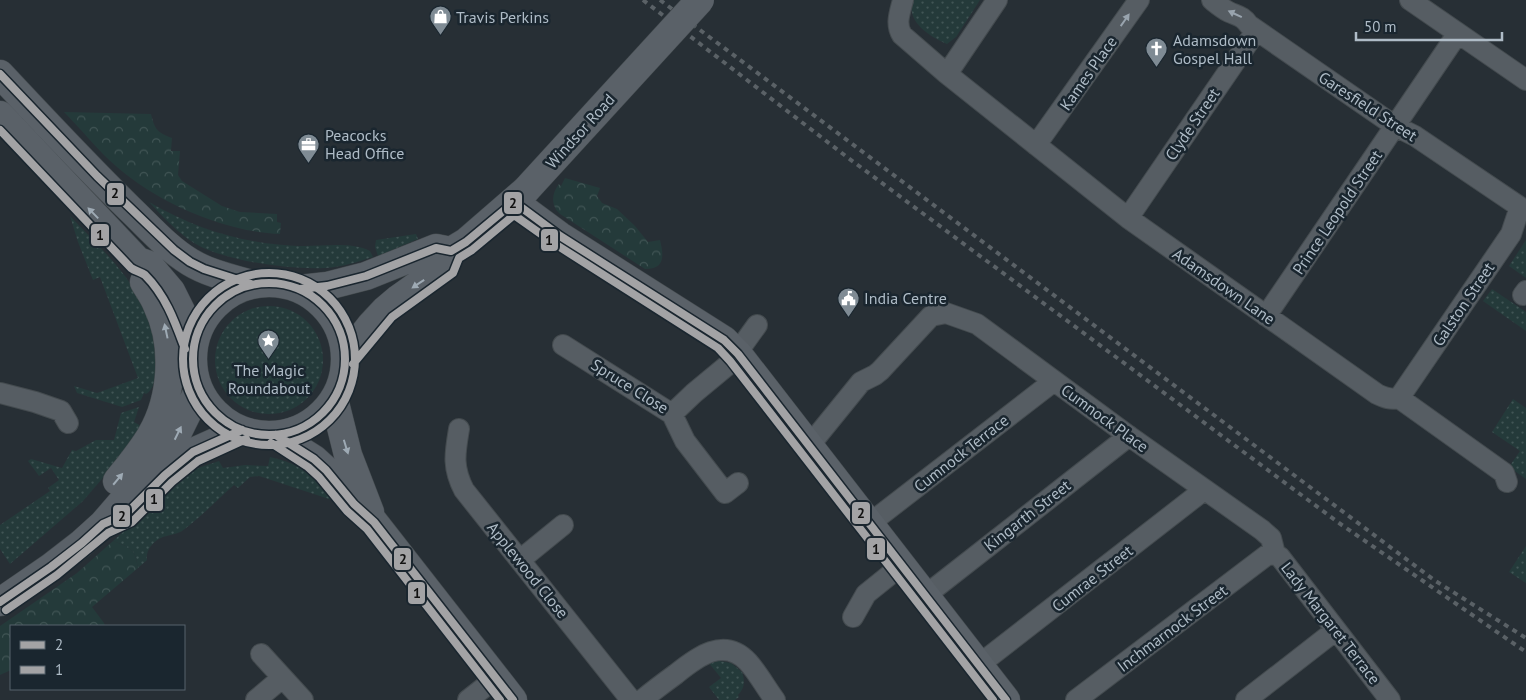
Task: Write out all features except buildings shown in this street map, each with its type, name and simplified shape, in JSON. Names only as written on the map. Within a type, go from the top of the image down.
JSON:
[{"type":"street","name":"Windsor Road","points":[[300,289],[327,286],[366,276],[436,248],[450,251],[466,242],[520,196],[700,0]]},
{"type":"street","name":"Adamsdown Lane","points":[[903,0],[898,23],[898,30],[902,35],[947,74],[1036,145],[1128,218],[1378,394],[1393,400],[1400,398],[1504,473],[1508,482]]},
{"type":"street","points":[[947,74],[997,0]]},
{"type":"street","name":"Kames Place","points":[[1036,145],[1139,0]]},
{"type":"street","name":"Garesfield Street","points":[[1212,0],[1230,12],[1238,14],[1256,30],[1395,126],[1415,136],[1523,209]]},
{"type":"street","points":[[1410,0],[1526,80]]},
{"type":"street","name":"Clyde Street","points":[[1128,218],[1256,30]]},
{"type":"street","name":"Prince Leopold Street","points":[[1266,316],[1458,33]]},
{"type":"street","points":[[0,74],[66,145],[158,236],[181,256],[219,276],[251,284],[276,282],[300,289],[318,300],[333,317],[342,337],[346,358],[343,380],[334,399],[318,417],[299,429],[276,435],[242,430],[224,420],[210,406],[199,389],[193,368],[194,346],[200,325],[213,306],[230,293],[251,284]]},
{"type":"street","points":[[0,115],[138,261],[149,264],[171,291],[184,317],[194,346]]},
{"type":"street","points":[[520,196],[568,241],[724,340],[738,354],[1006,700]]},
{"type":"street","name":"Galston Street","points":[[1400,398],[1511,234],[1523,209]]},
{"type":"street","name":"Windsor Road","points":[[346,358],[385,310],[398,298],[446,265],[450,251]]},
{"type":"street","points":[[103,524],[109,490],[136,458],[152,434],[162,410],[168,382],[170,360],[167,334],[157,305],[138,272],[138,261]]},
{"type":"street","name":"Cumnock Place","points":[[809,446],[861,382],[875,375],[931,316],[944,313],[950,314],[977,324],[1129,436],[1262,530]]},
{"type":"street","name":"Spruce Close","points":[[563,345],[672,414],[729,364],[757,325]]},
{"type":"street","name":"Cumnock Terrace","points":[[869,524],[1054,381]]},
{"type":"street","points":[[0,602],[51,567],[103,524],[172,444],[199,389]]},
{"type":"street","points":[[0,393],[61,411],[68,423]]},
{"type":"street","points":[[334,399],[348,456],[374,522]]},
{"type":"street","points":[[672,414],[685,441],[725,493],[738,483]]},
{"type":"street","name":"Applewood Close","points":[[459,429],[454,459],[457,476],[464,490],[631,700]]},
{"type":"street","points":[[103,524],[126,514],[165,475],[193,452],[242,430]]},
{"type":"street","points":[[276,435],[314,459],[326,470],[354,504],[374,522],[513,700]]},
{"type":"street","name":"Kingarth Street","points":[[926,595],[1129,436]]},
{"type":"street","name":"Cumrae Street","points":[[980,664],[1204,490]]},
{"type":"street","points":[[520,560],[563,525]]},
{"type":"street","name":"Lady Margaret Terrace","points":[[1262,530],[1271,538],[1271,555],[1280,557],[1390,700]]},
{"type":"street","name":"Inchmarnock Street","points":[[1076,700],[1271,555]]},
{"type":"street","points":[[852,616],[866,594],[902,565]]},
{"type":"street","points":[[1246,700],[1336,630]]},
{"type":"street","points":[[642,700],[696,658],[715,650],[728,650],[738,654],[747,661],[775,700]]},
{"type":"street","points":[[261,654],[303,700]]},
{"type":"street","points":[[256,700],[282,678]]},
{"type":"street","points":[[468,700],[496,678]]},
{"type":"green space","points":[[912,0],[980,0],[956,37],[947,44],[931,36],[917,23],[912,11]]},
{"type":"green space","points":[[64,112],[151,114],[157,130],[172,138],[171,151],[180,151],[178,175],[182,181],[222,206],[240,212],[277,214],[277,222],[281,223],[280,234],[237,228],[215,221],[193,213],[152,192],[110,161]]},
{"type":"green space","points":[[565,178],[600,188],[597,196],[602,203],[617,209],[648,242],[660,240],[662,260],[660,264],[656,267],[645,269],[560,214],[555,207],[553,196],[556,188],[559,184],[561,186]]},
{"type":"green space","points":[[149,202],[185,220],[239,238],[298,246],[354,246],[370,251],[373,257],[343,265],[311,268],[276,266],[222,255],[188,239]]},
{"type":"green space","points":[[70,216],[129,281],[140,299],[154,339],[156,376],[152,388],[146,394],[144,393],[141,400],[122,407],[77,393],[74,386],[97,393],[138,378],[100,277],[93,280]]},
{"type":"green space","points":[[416,234],[418,239],[378,256],[375,247],[376,240]]},
{"type":"green space","points":[[1526,240],[1526,278],[1509,266]]},
{"type":"green space","points":[[1492,289],[1526,312],[1526,331],[1483,301]]},
{"type":"green space","points":[[269,306],[290,310],[307,322],[319,339],[323,360],[319,381],[307,398],[290,410],[269,414],[248,410],[231,398],[219,381],[215,360],[219,339],[231,322],[248,310]]},
{"type":"green space","points":[[1513,399],[1526,408],[1526,479],[1509,467],[1520,451],[1492,432]]},
{"type":"green space","points":[[139,407],[134,422],[141,426],[120,458],[83,501],[10,564],[0,549],[0,525],[50,491],[48,488],[59,480],[51,468],[39,476],[28,461],[31,459],[62,468],[72,450],[76,451],[96,440],[114,440],[121,413]]},
{"type":"green space","points":[[270,457],[282,460],[306,472],[332,500],[259,476],[250,477],[238,488],[234,485],[182,531],[163,537],[155,542],[148,551],[147,560],[138,568],[134,553],[124,545],[113,541],[184,476],[198,468],[219,461],[223,468],[245,465],[268,466]]},
{"type":"green space","points":[[113,541],[124,545],[134,553],[138,568],[92,607],[105,625],[10,625],[10,670],[0,675],[0,626],[77,573]]},
{"type":"green space","points":[[1526,546],[1526,583],[1509,572]]},
{"type":"green space","points":[[714,660],[731,663],[742,672],[743,687],[738,695],[739,697],[735,700],[719,700],[709,687],[721,678],[708,662]]},
{"type":"railway","points":[[643,0],[847,157],[1339,523],[1526,652]]},
{"type":"railway","points":[[660,0],[1434,580],[1526,638]]},
{"type":"transit line","name":"2","points":[[0,74],[97,176],[174,250],[190,262],[204,269],[251,284]]},
{"type":"transit line","name":"1","points":[[0,130],[131,268],[145,275],[152,283],[169,310],[185,349]]},
{"type":"transit line","name":"2","points":[[300,289],[327,286],[366,276],[436,248],[451,251],[466,242],[514,202],[560,236],[724,340],[738,354],[1006,700]]},
{"type":"transit line","name":"1","points":[[353,364],[392,317],[453,273],[459,258],[472,250],[514,215],[555,244],[718,348],[993,700]]},
{"type":"transit line","name":"1","points":[[261,273],[277,273],[310,283],[330,298],[345,318],[353,342],[355,359],[353,376],[345,400],[330,420],[310,435],[294,441],[277,445],[261,445],[228,435],[203,414],[193,400],[187,384],[183,367],[183,351],[193,318],[214,293],[228,283],[244,277],[261,273]]},
{"type":"transit line","name":"2","points":[[269,283],[298,289],[323,305],[339,330],[345,359],[339,388],[323,413],[298,429],[269,435],[240,429],[215,413],[199,388],[193,359],[199,330],[215,305],[240,289],[269,283]]},
{"type":"transit line","name":"2","points":[[0,602],[51,567],[103,524],[126,514],[165,475],[193,452],[242,430]]},
{"type":"transit line","name":"2","points":[[276,435],[314,459],[326,470],[354,504],[374,522],[513,700]]},
{"type":"transit line","name":"1","points":[[6,610],[57,575],[108,533],[132,522],[172,482],[198,461],[246,439]]},
{"type":"transit line","name":"1","points":[[271,443],[308,467],[319,477],[347,511],[367,529],[500,700]]},
{"type":"place","name":"Travis Perkins","points":[[440,36]]},
{"type":"place","name":"Adamsdown Gospel Hall","points":[[1157,68]]},
{"type":"place","name":"Peacocks Head Office","points":[[309,163]]},
{"type":"place","name":"India Centre","points":[[848,317]]},
{"type":"place","name":"The Magic Roundabout","points":[[269,360]]}]
